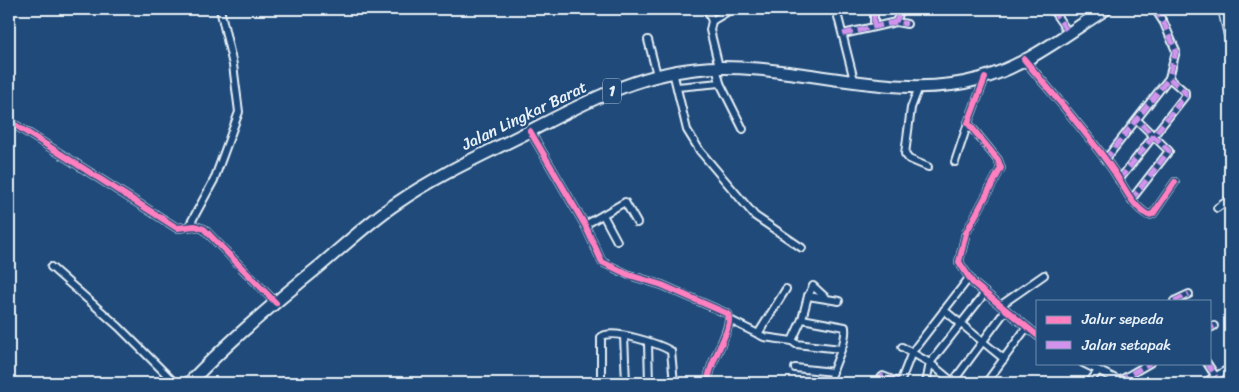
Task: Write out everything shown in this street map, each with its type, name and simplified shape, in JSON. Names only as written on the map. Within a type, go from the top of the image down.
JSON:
[{"type":"highway","name":"Jalan Lingkar Barat","points":[[189,383],[212,359],[276,303],[396,203],[444,173],[616,89],[657,75],[717,67],[761,69],[919,87],[959,84],[985,78],[1024,59],[1106,9]]},
{"type":"main road","points":[[1223,9],[1230,40]]},
{"type":"street","points":[[189,226],[214,180],[239,112],[234,72],[220,9]]},
{"type":"street","points":[[707,9],[712,21],[710,30],[720,83],[743,129]]},
{"type":"street","points":[[712,21],[732,9]]},
{"type":"street","points":[[836,9],[854,80]]},
{"type":"street","points":[[874,9],[874,25]]},
{"type":"street","points":[[896,22],[901,9]]},
{"type":"street","points":[[1052,9],[1068,32]]},
{"type":"street","points":[[1105,160],[1169,78],[1176,51],[1164,23],[1155,9]]},
{"type":"street","points":[[843,34],[874,25],[896,22],[907,24]]},
{"type":"street","points":[[648,40],[657,75]]},
{"type":"street","points":[[1024,59],[1105,160],[1131,200],[1142,211],[1150,215],[1175,182]]},
{"type":"street","points":[[673,72],[689,135],[710,164],[754,216],[802,248]]},
{"type":"street","points":[[955,162],[985,78]]},
{"type":"street","points":[[1119,180],[1186,95],[1169,78]]},
{"type":"street","points":[[677,87],[720,83]]},
{"type":"street","points":[[919,87],[911,108],[904,154],[908,159],[928,167]]},
{"type":"street","points":[[1131,200],[1169,152],[1167,146],[1137,120]]},
{"type":"street","points":[[9,121],[177,228],[189,226],[204,229],[276,303]]},
{"type":"street","points":[[968,123],[998,160],[1001,168],[966,232],[958,262],[969,278],[985,293],[1036,334]]},
{"type":"street","points":[[530,131],[585,225],[597,255],[604,264],[662,285],[728,314],[730,320],[709,370],[708,383]]},
{"type":"street","points":[[1217,208],[1230,200]]},
{"type":"street","points":[[585,225],[625,202],[637,223]]},
{"type":"street","points":[[603,215],[617,241]]},
{"type":"street","points":[[51,267],[118,327],[175,383]]},
{"type":"street","points":[[902,347],[930,364],[953,383],[1003,308],[1044,275]]},
{"type":"street","points":[[876,383],[879,378],[884,376],[900,383],[912,352],[969,278]]},
{"type":"street","points":[[792,342],[813,286],[826,299]]},
{"type":"street","points":[[758,334],[786,289]]},
{"type":"street","points":[[926,383],[930,364],[962,326],[985,293]]},
{"type":"street","points":[[1176,300],[1189,294]]},
{"type":"street","points":[[808,296],[839,301]]},
{"type":"street","points":[[944,310],[1004,359]]},
{"type":"street","points":[[802,319],[843,326],[846,330],[830,383]]},
{"type":"street","points":[[730,320],[758,334],[779,340],[841,349]]},
{"type":"street","points":[[986,383],[1027,327]]},
{"type":"street","points":[[602,383],[601,337],[605,334],[624,336],[672,353],[674,383]]},
{"type":"street","points":[[624,336],[626,383]]},
{"type":"street","points":[[648,343],[649,383]]},
{"type":"street","points":[[1085,364],[1122,382],[1149,364]]},
{"type":"street","points":[[1208,364],[1216,377]]},
{"type":"street","points":[[795,368],[833,372]]},
{"type":"street","points":[[1204,383],[1230,368]]},
{"type":"street","points":[[1089,383],[1098,371]]},
{"type":"marked path","points":[[874,9],[874,25]]},
{"type":"marked path","points":[[896,22],[901,9]]},
{"type":"marked path","points":[[1052,9],[1068,32]]},
{"type":"marked path","points":[[1155,9],[1164,23],[1176,51],[1169,78]]},
{"type":"marked path","points":[[843,34],[896,22],[907,24]]},
{"type":"marked path","points":[[1105,160],[1169,78],[1185,92],[1185,96],[1119,180]]},
{"type":"marked path","points":[[1131,200],[1169,151],[1137,120]]},
{"type":"marked path","points":[[1176,300],[1189,294]]},
{"type":"marked path","points":[[1119,381],[1148,364]]},
{"type":"marked path","points":[[1208,364],[1216,377]]},
{"type":"marked path","points":[[876,383],[883,376],[900,383]]},
{"type":"cycle path","points":[[1024,59],[1092,141],[1132,201],[1142,211],[1148,215],[1153,214],[1175,182]]},
{"type":"cycle path","points":[[985,78],[968,123],[998,160],[1001,168],[966,233],[959,262],[973,283],[1036,334]]},
{"type":"cycle path","points":[[9,121],[177,228],[195,226],[204,229],[276,303]]},
{"type":"cycle path","points":[[530,131],[585,225],[602,262],[629,275],[662,285],[728,314],[728,328],[712,366],[708,383]]}]
